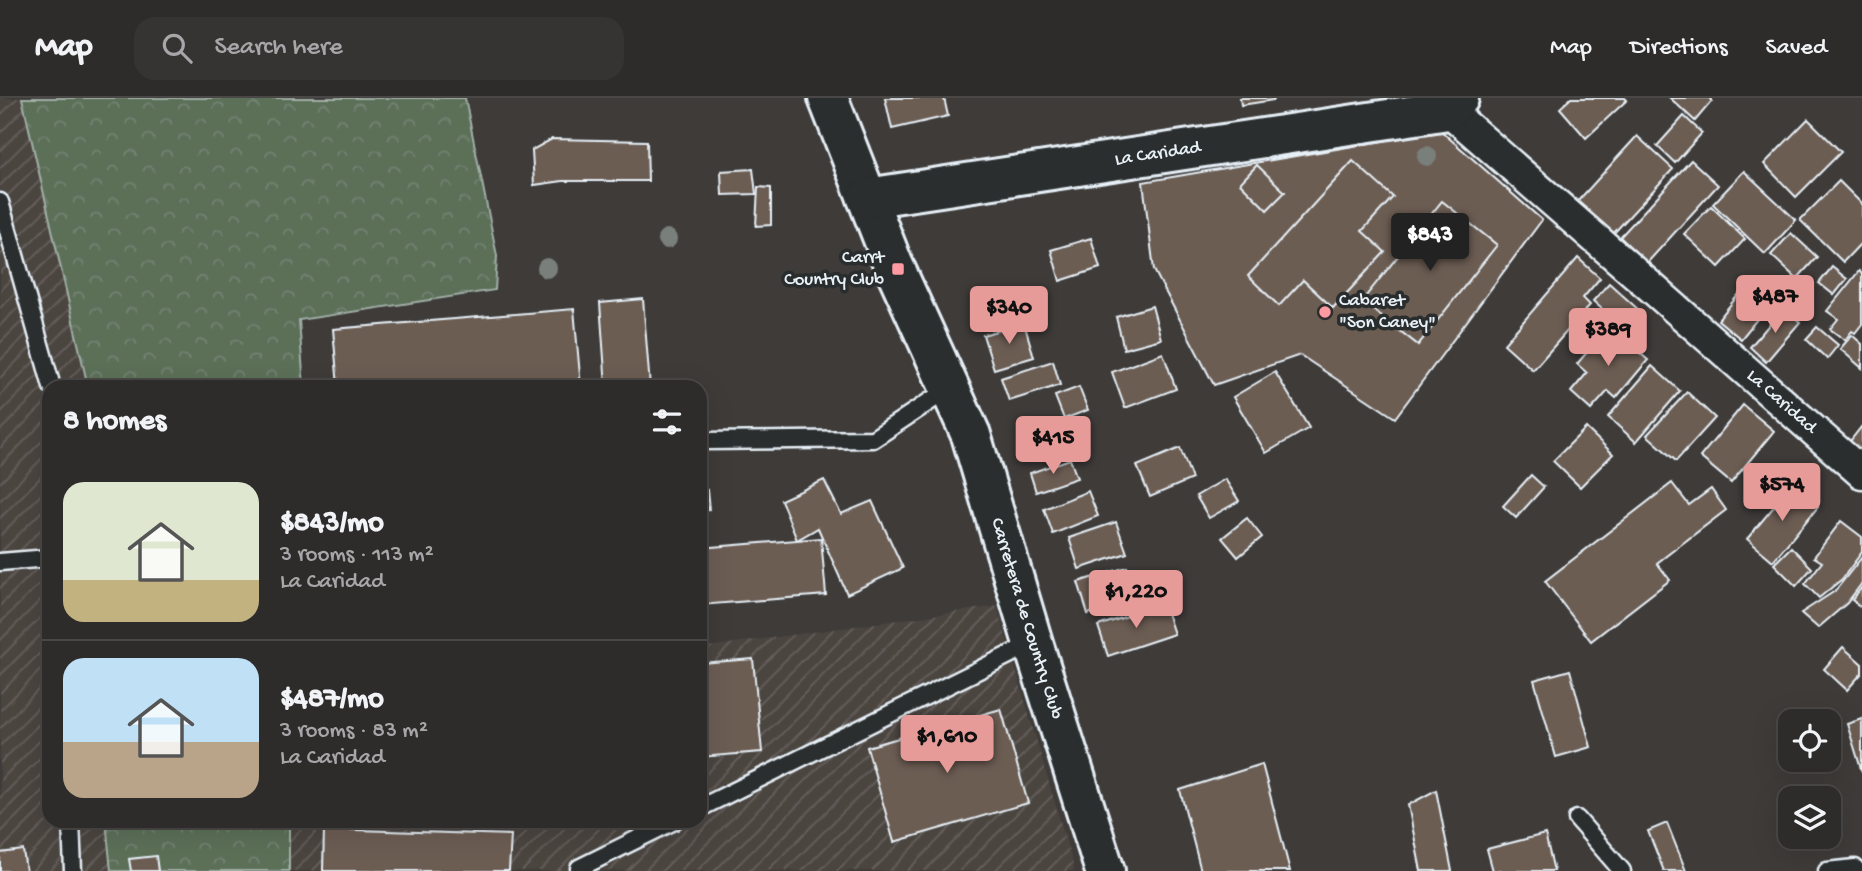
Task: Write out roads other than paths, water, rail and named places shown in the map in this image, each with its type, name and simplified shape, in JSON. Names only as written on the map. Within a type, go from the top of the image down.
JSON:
[{"type":"street","name":"Carretera de Country Club","points":[[828,98],[893,264],[971,435],[1105,871]]},
{"type":"street","name":"La Caridad","points":[[867,198],[1453,104],[1641,278],[1862,473]]},
{"type":"lane","points":[[0,202],[50,380]]},
{"type":"lane","points":[[707,441],[873,439],[950,388]]},
{"type":"lane","points":[[0,562],[42,559]]},
{"type":"lane","points":[[707,805],[1033,643]]},
{"type":"lane","points":[[1577,820],[1622,871]]},
{"type":"lane","points":[[71,828],[74,871]]},
{"type":"lane","points":[[579,868],[660,828]]},
{"type":"lane","points":[[1827,871],[1855,868],[1857,871]]},
{"type":"place","name":"Carrt Country Club","points":[[898,269]]},
{"type":"place","name":"Cabaret \"Son Caney\"","points":[[1325,312]]}]
